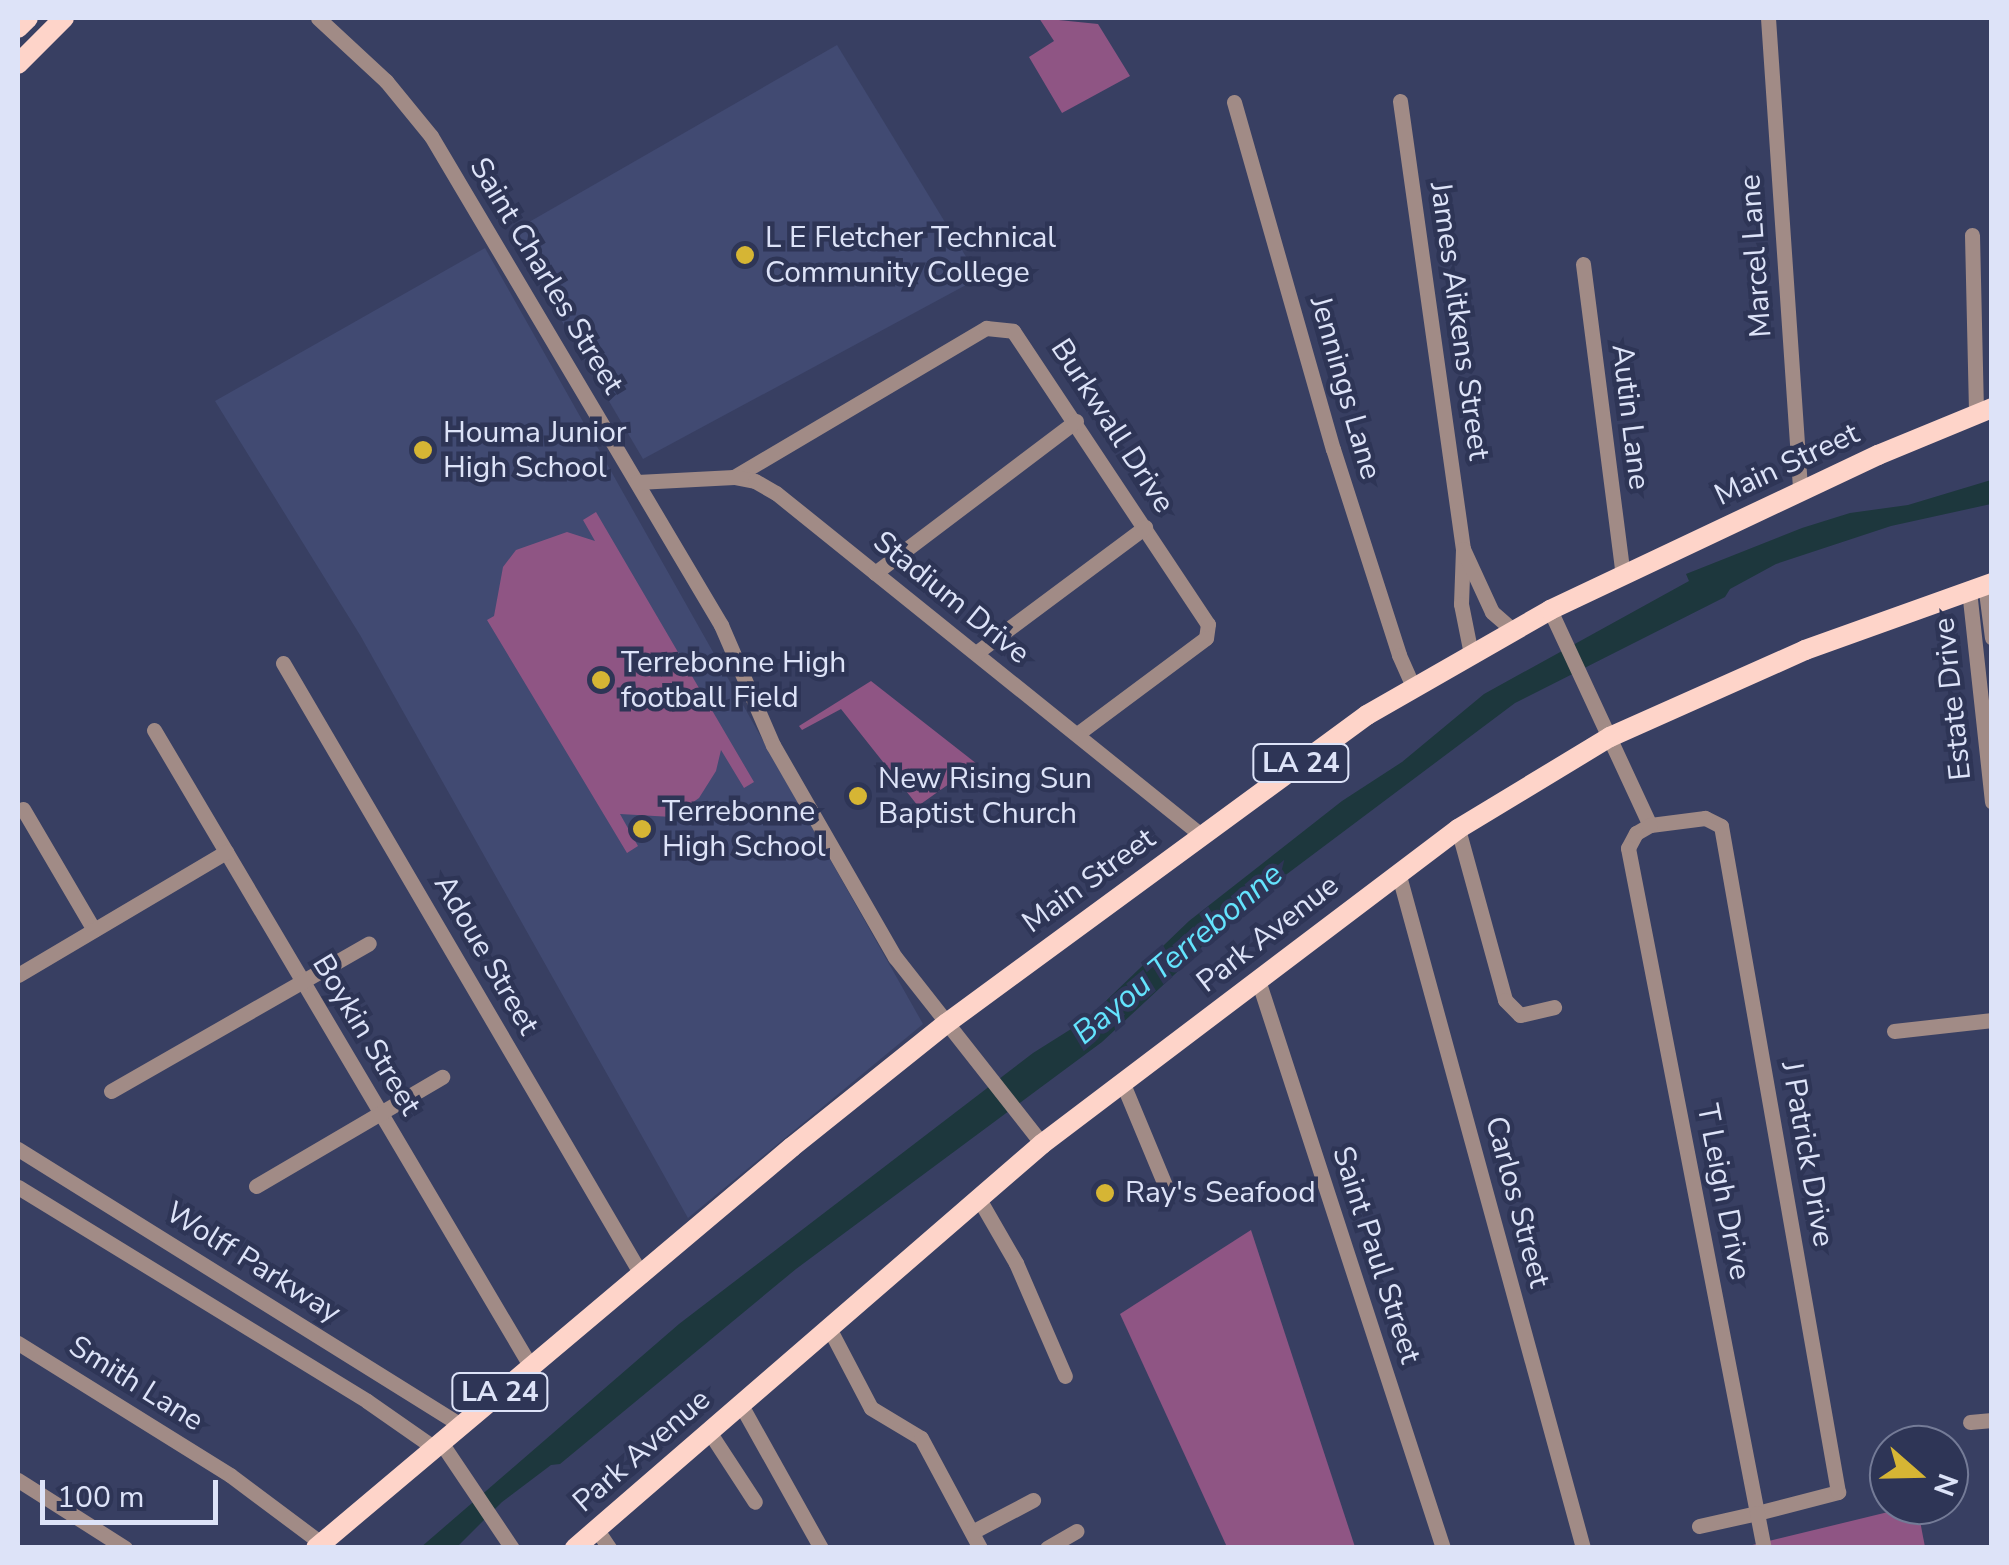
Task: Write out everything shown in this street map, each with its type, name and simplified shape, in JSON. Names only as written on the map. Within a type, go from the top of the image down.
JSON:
[{"type":"main road","points":[[18,28],[28,18]]},
{"type":"main road","points":[[18,64],[64,18]]},
{"type":"main road","name":"Main Street","points":[[319,1545],[459,1424],[947,1022],[1413,686],[1550,610],[1800,491],[1984,411]]},
{"type":"main road","name":"Park Avenue","points":[[575,1548],[603,1539],[710,1432],[1042,1144],[1458,828],[1610,737],[1805,650],[1982,586]]},
{"type":"street","name":"Saint Charles Street","points":[[318,18],[386,81],[431,136],[722,625],[773,745],[896,957],[1042,1144]]},
{"type":"street","name":"Marcel Lane","points":[[1768,18],[1800,491]]},
{"type":"street","name":"James Aitkens Street","points":[[1400,101],[1463,549],[1461,604],[1471,654]]},
{"type":"street","name":"Jennings Lane","points":[[1234,102],[1334,449],[1399,655],[1413,686]]},
{"type":"street","points":[[1972,235],[1984,411]]},
{"type":"street","name":"Autin Lane","points":[[1583,264],[1624,576]]},
{"type":"street","name":"Burkwall Drive","points":[[734,477],[996,326],[1020,337],[1208,624],[1206,638],[1077,734]]},
{"type":"street","points":[[875,572],[1076,421]]},
{"type":"street","name":"Stadium Drive","points":[[637,482],[734,477],[755,480],[776,493],[1202,835]]},
{"type":"street","points":[[976,653],[1145,527]]},
{"type":"street","name":"James Aitkens Street","points":[[1463,549],[1477,572],[1492,612],[1513,630]]},
{"type":"street","name":"Estate Drive","points":[[1982,586],[1992,638]]},
{"type":"street","name":"Estate Drive","points":[[1982,586],[1992,802]]},
{"type":"street","points":[[1550,610],[1650,824]]},
{"type":"street","name":"Adoue Street","points":[[282,662],[642,1276]]},
{"type":"street","name":"Boykin Street","points":[[154,730],[531,1367]]},
{"type":"street","points":[[23,808],[94,930]]},
{"type":"street","name":"J Patrick Drive","points":[[1650,824],[1705,818],[1722,826],[1838,1492],[1757,1513]]},
{"type":"street","name":"T Leigh Drive","points":[[1650,824],[1636,833],[1628,848],[1764,1548]]},
{"type":"street","points":[[1458,828],[1505,1000],[1520,1015],[1554,1006]]},
{"type":"street","points":[[18,975],[226,852]]},
{"type":"street","name":"Carlos Street","points":[[1398,872],[1583,1548]]},
{"type":"street","points":[[111,1091],[369,943]]},
{"type":"street","name":"Saint Paul Street","points":[[1258,980],[1442,1548]]},
{"type":"street","points":[[1894,1031],[1992,1020]]},
{"type":"street","points":[[256,1186],[442,1077]]},
{"type":"street","points":[[1123,1084],[1168,1192]]},
{"type":"street","name":"Wolff Parkway","points":[[18,1149],[459,1424]]},
{"type":"street","points":[[18,1187],[437,1444],[471,1484],[512,1548]]},
{"type":"street","points":[[979,1199],[1016,1263],[1065,1376]]},
{"type":"street","points":[[829,1328],[871,1408],[921,1438],[980,1548]]},
{"type":"street","name":"Smith Lane","points":[[18,1343],[230,1474],[319,1545]]},
{"type":"street","points":[[367,1400],[382,1376]]},
{"type":"street","points":[[741,1406],[821,1548]]},
{"type":"street","points":[[1970,1422],[1992,1420]]},
{"type":"street","points":[[710,1432],[756,1502]]},
{"type":"street","points":[[18,1480],[125,1548]]},
{"type":"street","points":[[972,1532],[1033,1500]]},
{"type":"street","points":[[1699,1526],[1757,1513]]},
{"type":"street","points":[[1046,1548],[1077,1531]]},
{"type":"shaded area","points":[[1039,18],[1098,24],[1130,76],[1062,113],[1029,57],[1054,41]]},
{"type":"shaded area","name":"L E Fletcher Technical Community College","points":[[837,45],[979,278],[643,459],[510,233]]},
{"type":"shaded area","name":"Terrebonne High School","points":[[485,248],[923,1024],[688,1218],[360,635],[215,401]]},
{"type":"shaded area","points":[[596,512],[754,782],[744,788],[721,750],[716,771],[699,798],[672,817],[620,814],[638,846],[627,853],[487,620],[494,616],[503,567],[516,550],[567,532],[595,541],[583,520]]},
{"type":"shaded area","points":[[871,681],[977,764],[918,806],[841,709],[802,730],[799,726]]},
{"type":"shaded area","points":[[1251,1230],[1355,1547],[1227,1547],[1120,1314]]},
{"type":"shaded area","points":[[1869,1517],[1869,1525],[1921,1525],[1925,1547],[1740,1548]]},
{"type":"water","name":"Bayou Terrebonne","points":[[1991,480],[1991,504],[1891,526],[1776,564],[1730,589],[1725,597],[1515,703],[1227,919],[1189,961],[1102,1042],[796,1269],[560,1464],[551,1465],[502,1502],[457,1547],[420,1548],[679,1324],[1033,1053],[1087,1019],[1189,921],[1342,801],[1402,762],[1484,694],[1689,581],[1686,574],[1850,513],[1908,505]]},
{"type":"place","name":"L E Fletcher Technical Community College","points":[[745,255]]},
{"type":"place","name":"Houma Junior High School","points":[[423,450]]},
{"type":"place","name":"Terrebonne High football Field","points":[[601,680]]},
{"type":"place","name":"New Rising Sun Baptist Church","points":[[858,796]]},
{"type":"place","name":"Terrebonne High School","points":[[642,829]]},
{"type":"place","name":"Ray's Seafood","points":[[1105,1193]]}]
